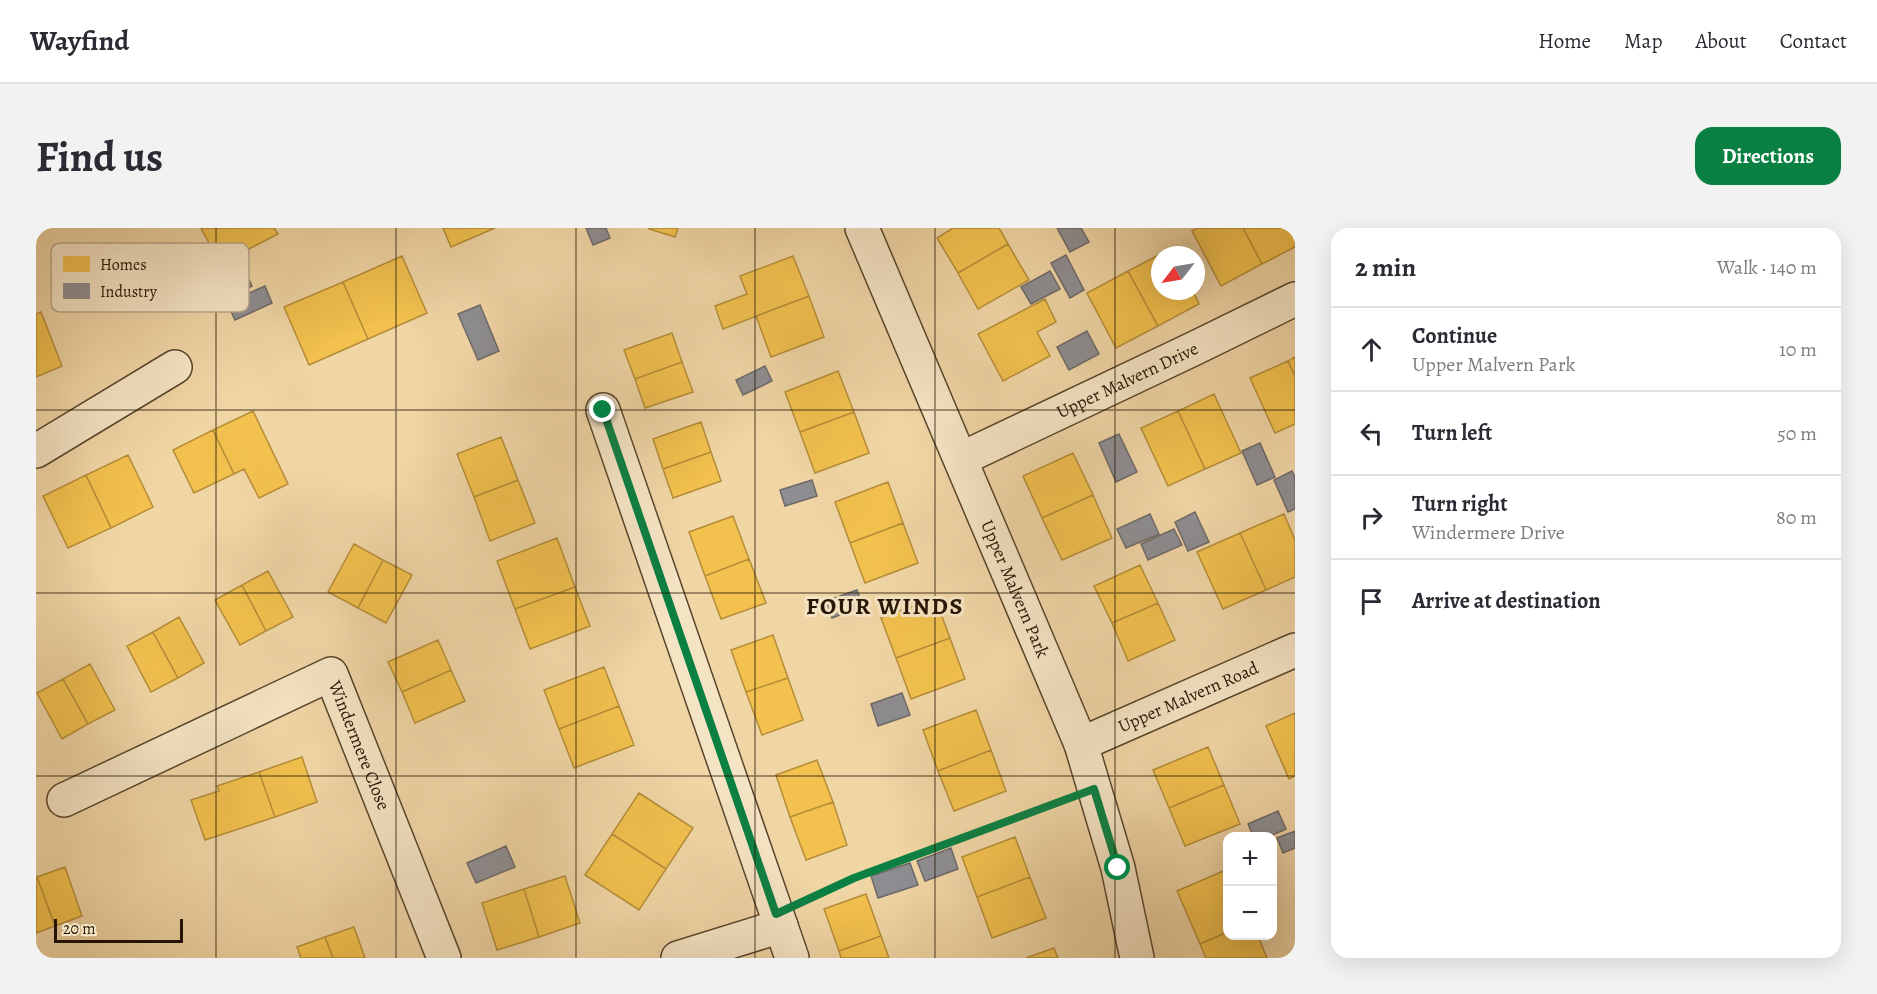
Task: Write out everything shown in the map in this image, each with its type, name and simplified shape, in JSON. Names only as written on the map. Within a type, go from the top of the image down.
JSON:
[{"type":"street","name":"Upper Malvern Park","points":[[862,228],[1080,744],[1118,868],[1137,958]]},
{"type":"street","name":"Upper Malvern Drive","points":[[961,459],[1295,299]]},
{"type":"street","points":[[36,451],[175,367]]},
{"type":"street","points":[[603,410],[792,958]]},
{"type":"street","name":"Upper Malvern Road","points":[[1080,744],[1295,650]]},
{"type":"street","name":"Windermere Close","points":[[64,801],[331,674],[444,958]]},
{"type":"street","points":[[678,958],[778,920]]},
{"type":"path","points":[[778,920],[854,878],[1094,789]]},
{"type":"building: Homes","points":[[201,228],[274,228],[278,234],[249,249],[249,243],[209,243]]},
{"type":"building: Homes","points":[[443,228],[495,228],[451,247]]},
{"type":"building: Homes","points":[[649,228],[678,228],[675,237]]},
{"type":"building: Homes","points":[[953,228],[999,228],[1008,244],[958,273],[937,238]]},
{"type":"building: Homes","points":[[1197,228],[1243,228],[1262,264],[1221,286],[1205,256],[1205,246],[1200,246],[1192,231]]},
{"type":"building: Homes","points":[[1243,228],[1295,228],[1295,247],[1262,264]]},
{"type":"building: Homes","points":[[1008,244],[1029,280],[978,309],[958,273]]},
{"type":"building: Homes","points":[[402,256],[427,313],[368,339],[343,282]]},
{"type":"building: Homes","points":[[793,256],[809,296],[723,329],[715,306],[747,294],[740,276]]},
{"type":"building: Homes","points":[[1151,259],[1151,300],[1197,300],[1199,304],[1158,326],[1128,271]]},
{"type":"building: Homes","points":[[1128,271],[1158,326],[1116,348],[1087,293]]},
{"type":"building: Homes","points":[[343,282],[368,339],[309,365],[284,307]]},
{"type":"building: Homes","points":[[809,296],[824,337],[771,357],[756,316]]},
{"type":"building: Homes","points":[[1045,299],[1056,322],[1037,332],[1050,356],[1003,381],[978,334]]},
{"type":"building: Homes","points":[[41,312],[62,366],[36,377],[36,314]]},
{"type":"building: Homes","points":[[672,333],[682,362],[635,379],[624,350]]},
{"type":"building: Homes","points":[[1295,357],[1295,376],[1288,361]]},
{"type":"building: Homes","points":[[1288,361],[1295,376],[1295,424],[1275,433],[1250,378]]},
{"type":"building: Homes","points":[[682,362],[693,392],[645,408],[635,379]]},
{"type":"building: Homes","points":[[838,371],[854,412],[800,432],[785,392]]},
{"type":"building: Homes","points":[[1214,394],[1241,453],[1205,469],[1178,411]]},
{"type":"building: Homes","points":[[253,411],[288,484],[259,498],[244,469],[234,474],[213,430]]},
{"type":"building: Homes","points":[[1178,411],[1205,469],[1168,486],[1141,428]]},
{"type":"building: Homes","points":[[854,412],[869,453],[815,473],[800,432]]},
{"type":"building: Homes","points":[[701,422],[711,452],[663,469],[653,439]]},
{"type":"building: Homes","points":[[213,430],[234,474],[194,493],[173,450]]},
{"type":"building: Homes","points":[[501,437],[518,480],[474,497],[457,454]]},
{"type":"building: Homes","points":[[711,452],[721,481],[673,498],[663,469]]},
{"type":"building: Homes","points":[[1073,453],[1093,495],[1042,518],[1023,476]]},
{"type":"building: Homes","points":[[128,455],[153,507],[111,528],[86,475]]},
{"type":"building: Homes","points":[[86,475],[111,528],[68,548],[43,496]]},
{"type":"building: Homes","points":[[518,480],[535,523],[490,541],[474,497]]},
{"type":"building: Homes","points":[[888,482],[903,523],[850,543],[835,502]]},
{"type":"building: Homes","points":[[1093,495],[1112,538],[1062,560],[1042,518]]},
{"type":"building: Homes","points":[[1284,514],[1295,540],[1295,577],[1266,590],[1240,533]]},
{"type":"building: Homes","points":[[733,516],[749,559],[705,576],[689,532]]},
{"type":"building: Homes","points":[[903,523],[918,563],[865,583],[850,543]]},
{"type":"building: Homes","points":[[1240,533],[1266,590],[1223,609],[1197,552]]},
{"type":"building: Homes","points":[[557,538],[575,587],[515,609],[497,561]]},
{"type":"building: Homes","points":[[354,544],[383,560],[358,608],[328,592]]},
{"type":"building: Homes","points":[[749,559],[766,603],[721,619],[705,576]]},
{"type":"building: Homes","points":[[383,560],[412,575],[386,623],[358,608]]},
{"type":"building: Homes","points":[[1140,565],[1158,603],[1112,623],[1094,586]]},
{"type":"building: Homes","points":[[268,571],[293,617],[266,631],[242,585]]},
{"type":"building: Homes","points":[[242,585],[266,631],[240,645],[215,600]]},
{"type":"building: Homes","points":[[575,587],[590,626],[530,649],[515,609]]},
{"type":"building: Homes","points":[[935,598],[950,638],[896,658],[881,618]]},
{"type":"building: Homes","points":[[1158,603],[1175,640],[1128,661],[1112,623]]},
{"type":"building: Homes","points":[[179,617],[204,663],[178,678],[153,632]]},
{"type":"building: Homes","points":[[153,632],[178,678],[151,692],[127,646]]},
{"type":"building: Homes","points":[[773,635],[788,678],[746,692],[731,650]]},
{"type":"building: Homes","points":[[950,638],[965,679],[911,699],[896,658]]},
{"type":"building: Homes","points":[[438,640],[451,670],[402,692],[388,662]]},
{"type":"building: Homes","points":[[90,664],[115,710],[88,724],[63,679]]},
{"type":"building: Homes","points":[[604,667],[619,706],[559,729],[544,690]]},
{"type":"building: Homes","points":[[451,670],[465,701],[415,723],[402,692]]},
{"type":"building: Homes","points":[[788,678],[803,720],[762,735],[746,692]]},
{"type":"building: Homes","points":[[63,679],[88,724],[62,739],[37,693]]},
{"type":"building: Homes","points":[[619,706],[634,745],[574,768],[559,729]]},
{"type":"building: Homes","points":[[976,710],[991,750],[938,771],[923,730]]},
{"type":"building: Homes","points":[[1295,713],[1295,776],[1289,779],[1266,726]]},
{"type":"building: Homes","points":[[1208,747],[1224,785],[1169,808],[1153,770]]},
{"type":"building: Homes","points":[[991,750],[1006,791],[954,811],[938,771]]},
{"type":"building: Homes","points":[[302,757],[317,802],[275,817],[259,772]]},
{"type":"building: Homes","points":[[817,760],[833,802],[790,817],[776,775]]},
{"type":"building: Homes","points":[[259,772],[275,817],[205,840],[191,800],[219,791],[217,786]]},
{"type":"building: Homes","points":[[1224,785],[1240,824],[1185,846],[1169,808]]},
{"type":"building: Homes","points":[[639,793],[693,828],[666,869],[612,834]]},
{"type":"building: Homes","points":[[833,802],[847,845],[806,860],[790,817]]},
{"type":"building: Homes","points":[[612,834],[666,869],[639,910],[585,875]]},
{"type":"building: Homes","points":[[1015,837],[1030,877],[977,897],[962,857]]},
{"type":"building: Homes","points":[[65,867],[82,916],[55,926],[37,877]]},
{"type":"building: Homes","points":[[1223,871],[1223,934],[1200,944],[1177,891]]},
{"type":"building: Homes","points":[[565,876],[580,923],[539,937],[524,889]]},
{"type":"building: Homes","points":[[1030,877],[1046,918],[992,938],[977,897]]},
{"type":"building: Homes","points":[[36,878],[55,926],[36,933]]},
{"type":"building: Homes","points":[[524,889],[539,937],[497,950],[482,903]]},
{"type":"building: Homes","points":[[866,894],[881,936],[839,951],[824,909]]},
{"type":"building: Homes","points":[[354,927],[365,958],[333,958],[325,937]]},
{"type":"building: Homes","points":[[1223,934],[1223,940],[1260,940],[1267,958],[1206,958],[1200,944]]},
{"type":"building: Homes","points":[[881,936],[889,958],[841,958],[839,951]]},
{"type":"building: Homes","points":[[325,937],[333,958],[301,958],[297,947]]},
{"type":"building: Homes","points":[[1054,948],[1058,958],[1026,958]]},
{"type":"building: Industry","points":[[586,228],[606,228],[610,238],[593,245]]},
{"type":"building: Industry","points":[[1057,228],[1081,228],[1089,242],[1070,252]]},
{"type":"building: Industry","points":[[1066,255],[1084,290],[1070,298],[1051,263]]},
{"type":"building: Industry","points":[[1050,271],[1060,289],[1031,304],[1021,287]]},
{"type":"building: Industry","points":[[265,286],[272,303],[235,320],[231,312],[249,312],[249,293]]},
{"type":"building: Industry","points":[[480,305],[499,351],[478,360],[458,314]]},
{"type":"building: Industry","points":[[1087,331],[1099,354],[1069,370],[1057,347]]},
{"type":"building: Industry","points":[[765,366],[772,381],[743,395],[736,380]]},
{"type":"building: Industry","points":[[1119,434],[1137,472],[1116,482],[1099,443]]},
{"type":"building: Industry","points":[[1260,443],[1275,477],[1257,485],[1242,451]]},
{"type":"building: Industry","points":[[1292,471],[1295,477],[1295,509],[1288,512],[1274,480]]},
{"type":"building: Industry","points":[[812,480],[817,496],[785,506],[780,490]]},
{"type":"building: Industry","points":[[1195,512],[1209,542],[1188,551],[1175,522]]},
{"type":"building: Industry","points":[[1150,514],[1159,534],[1126,548],[1117,529]]},
{"type":"building: Industry","points":[[1174,529],[1182,545],[1148,560],[1141,544]]},
{"type":"building: Industry","points":[[857,590],[863,606],[832,618],[826,601]]},
{"type":"building: Industry","points":[[902,693],[910,715],[878,726],[871,704]]},
{"type":"building: Industry","points":[[1278,811],[1286,829],[1277,833],[1251,832],[1248,824]]},
{"type":"building: Industry","points":[[1295,831],[1295,848],[1283,853],[1277,838]]},
{"type":"building: Industry","points":[[506,846],[515,867],[476,883],[467,863]]},
{"type":"building: Industry","points":[[951,848],[958,869],[925,881],[917,861]]},
{"type":"building: Industry","points":[[910,863],[918,885],[878,898],[871,876]]},
{"type":"district","name":"FOUR WINDS","points":[[885,606]]},
{"type":"route","points":[[603,410],[776,914],[854,878],[1094,789],[1118,868]]}]
